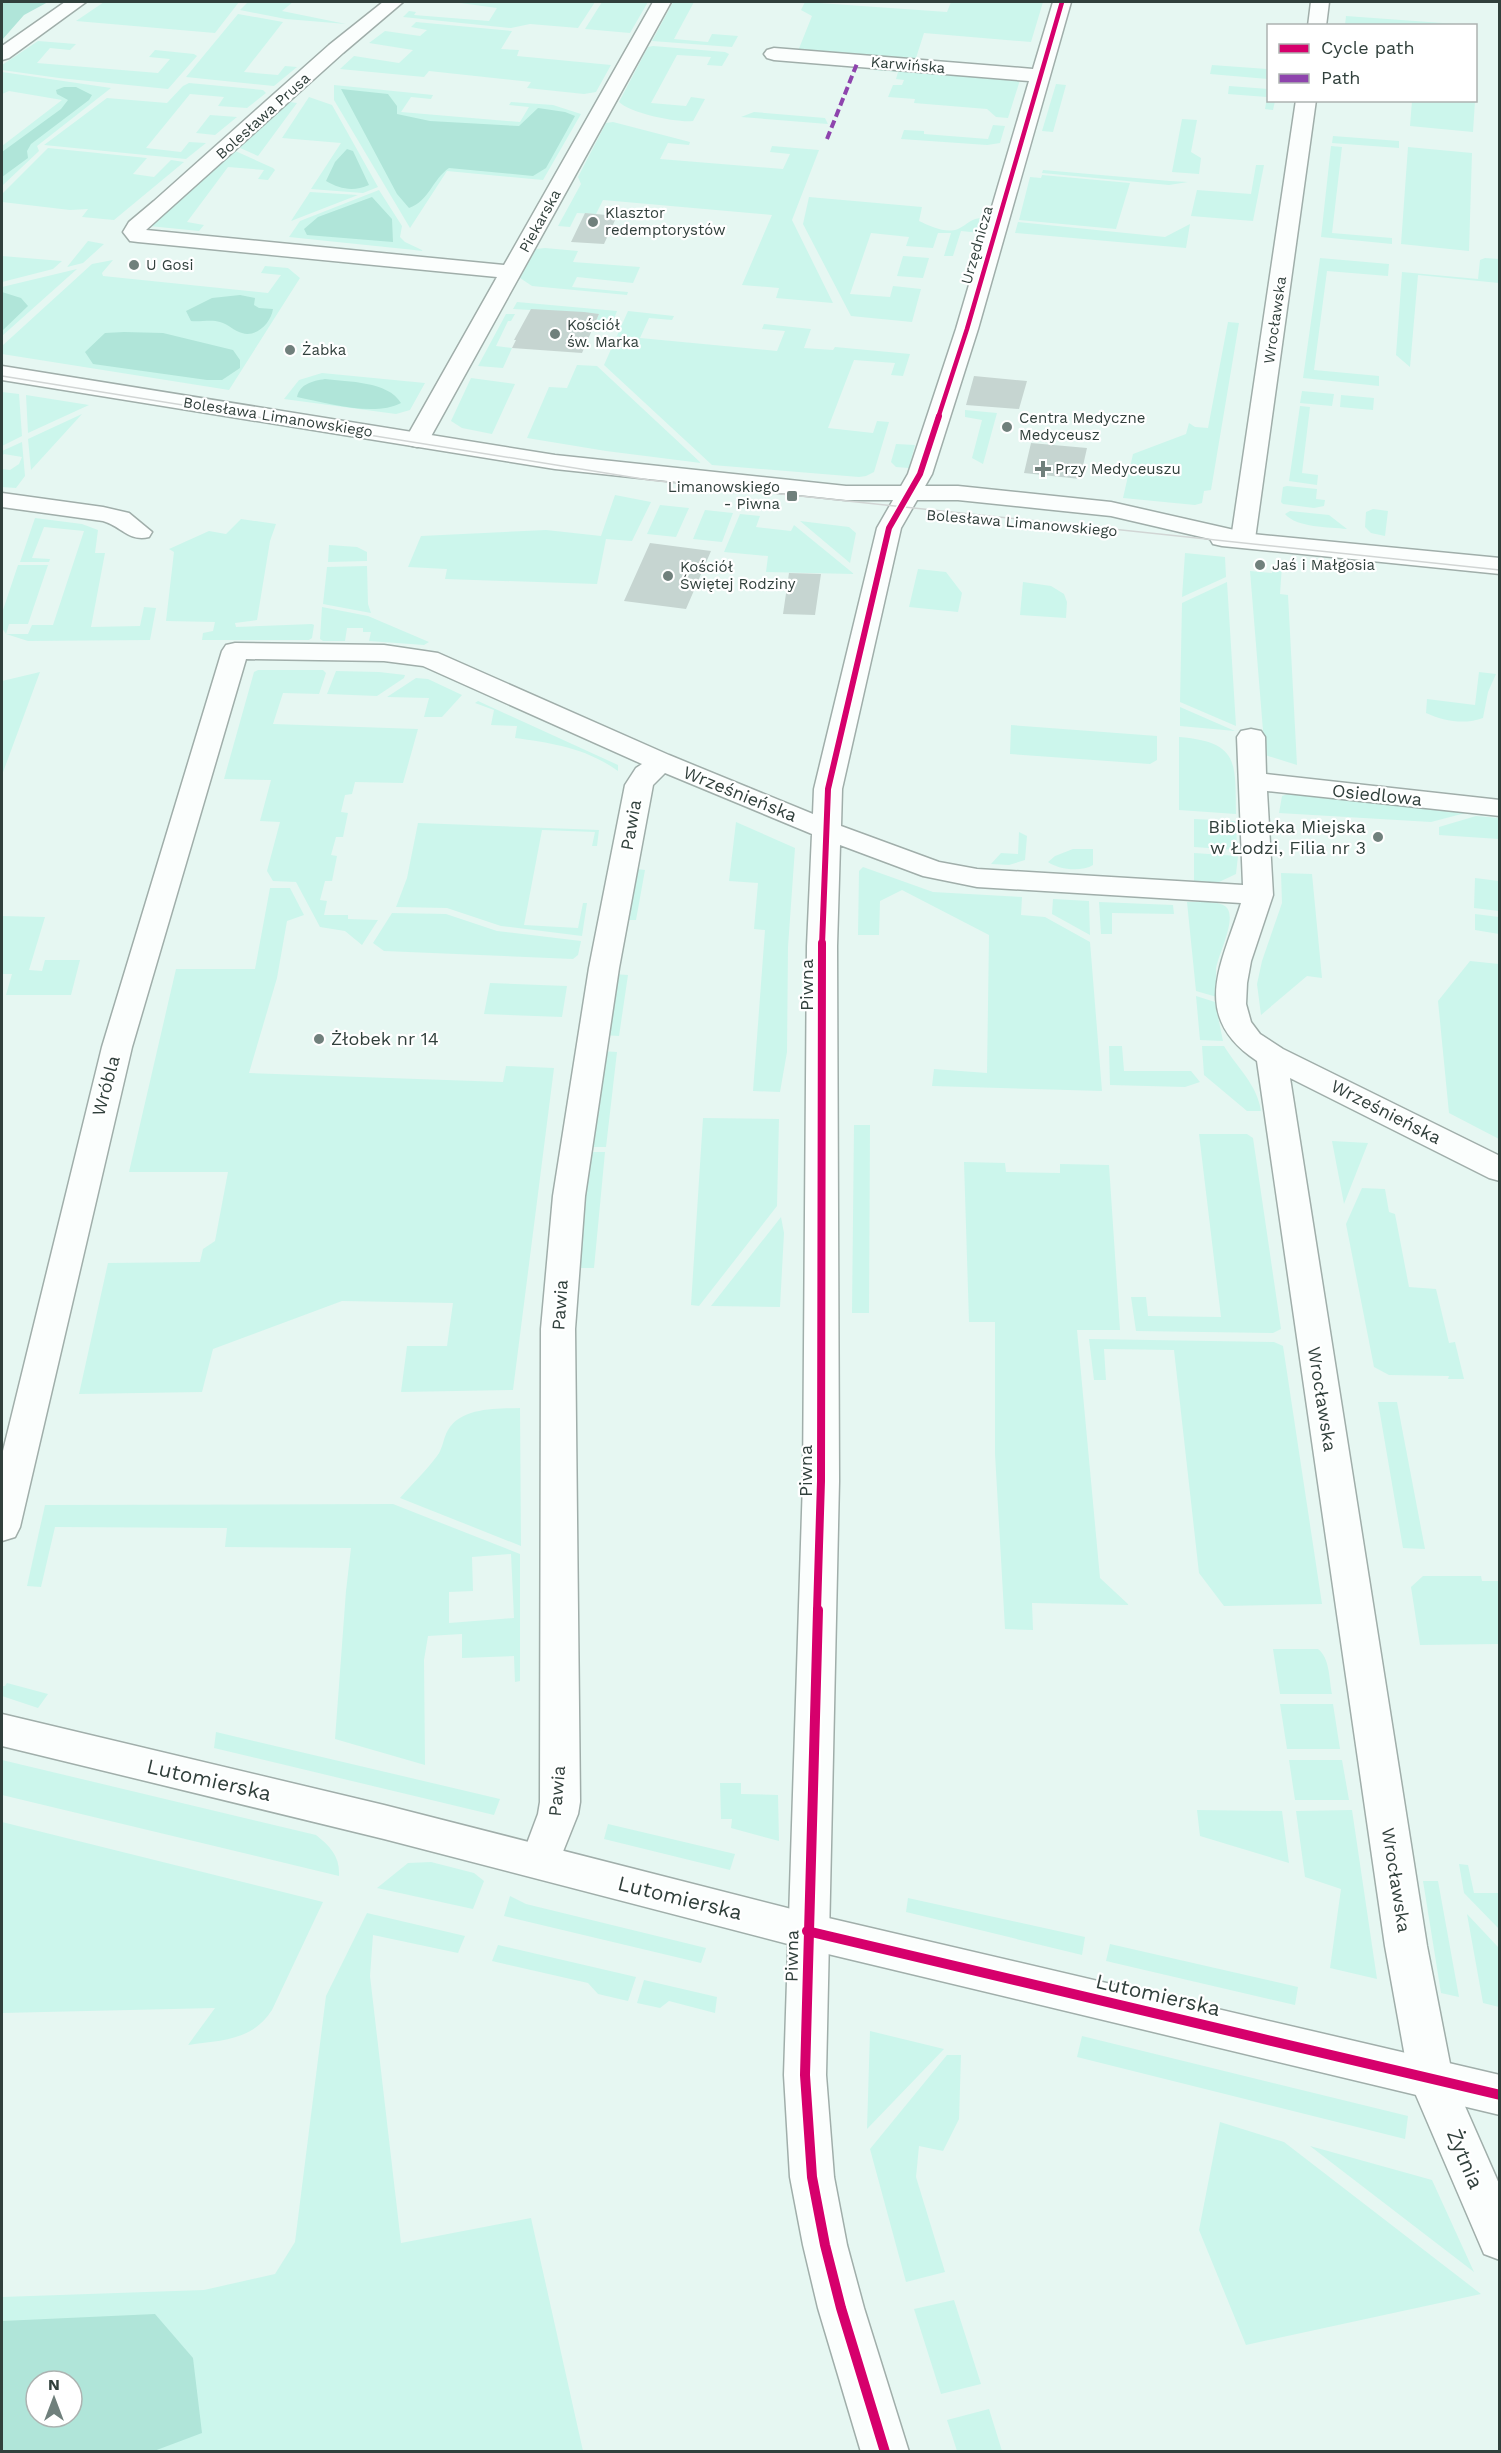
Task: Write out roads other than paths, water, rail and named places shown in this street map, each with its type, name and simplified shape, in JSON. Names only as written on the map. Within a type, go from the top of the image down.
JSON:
[{"type":"street","points":[[2,54],[77,2]]},
{"type":"street","name":"Bolesława Prusa","points":[[394,2],[336,49],[134,232],[138,236],[511,272]]},
{"type":"street","name":"Piekarska","points":[[417,440],[662,2]]},
{"type":"street","name":"Urzędnicza","points":[[910,493],[921,474],[967,329],[1062,2]]},
{"type":"street","points":[[1317,24],[1320,2]]},
{"type":"street","name":"Karwińska","points":[[774,54],[1042,76]]},
{"type":"street","name":"Wrocławska","points":[[1244,539],[1306,102]]},
{"type":"street","name":"Bolesława Limanowskiego","points":[[2,373],[555,462],[846,493],[958,493],[1111,509],[1244,539]]},
{"type":"street","name":"Bolesława Limanowskiego","points":[[555,462],[671,495],[694,499],[838,514],[952,515],[1173,537],[1244,539],[1500,566]]},
{"type":"street","name":"Piwna","points":[[885,2451],[841,2308],[825,2245],[812,2176],[805,2075],[807,1931],[821,1481],[822,946],[828,789],[889,528],[910,493]]},
{"type":"street","points":[[2,500],[103,514],[120,518],[140,532]]},
{"type":"street","name":"Wrześnieńska","points":[[235,651],[384,653],[429,659],[662,762],[826,830],[933,870],[977,878],[1258,895]]},
{"type":"street","name":"Wróbla","points":[[2,1527],[117,1047],[235,651]]},
{"type":"street","points":[[1251,737],[1258,895],[1253,917],[1232,972],[1233,1018],[1241,1032],[1257,1049],[1272,1056]]},
{"type":"street","name":"Pawia","points":[[540,1862],[560,1802],[558,1329],[569,1196],[604,968],[633,812],[639,785],[646,774],[662,762]]},
{"type":"street","name":"Osiedlowa","points":[[1254,782],[1500,808]]},
{"type":"street","name":"Wrocławska","points":[[1272,1056],[1280,1122],[1406,1946],[1431,2079]]},
{"type":"street","name":"Wrześnieńska","points":[[1272,1056],[1500,1170]]},
{"type":"street","name":"Lutomierska","points":[[2,1730],[384,1822],[807,1931],[1500,2095]]},
{"type":"street","name":"Żytnia","points":[[1431,2079],[1500,2239]]},
{"type":"tram line","points":[[2,376],[649,480],[1500,570]]},
{"type":"place","name":"Klasztor redemptorystów","points":[[593,222]]},
{"type":"place","name":"U Gosi","points":[[134,265]]},
{"type":"place","name":"Kościół św. Marka","points":[[555,334]]},
{"type":"place","name":"Żabka","points":[[290,350]]},
{"type":"place","name":"Centra Medyczne Medyceusz","points":[[1007,427]]},
{"type":"place","name":"Przy Medyceuszu","points":[[1043,469]]},
{"type":"place","name":"Limanowskiego - Piwna","points":[[792,496]]},
{"type":"place","name":"Jaś i Małgosia","points":[[1260,565]]},
{"type":"place","name":"Kościół Świętej Rodziny","points":[[668,576]]},
{"type":"place","name":"Biblioteka Miejska w Łodzi, Filia nr 3","points":[[1378,837]]},
{"type":"place","name":"Żłobek nr 14","points":[[319,1039]]}]
